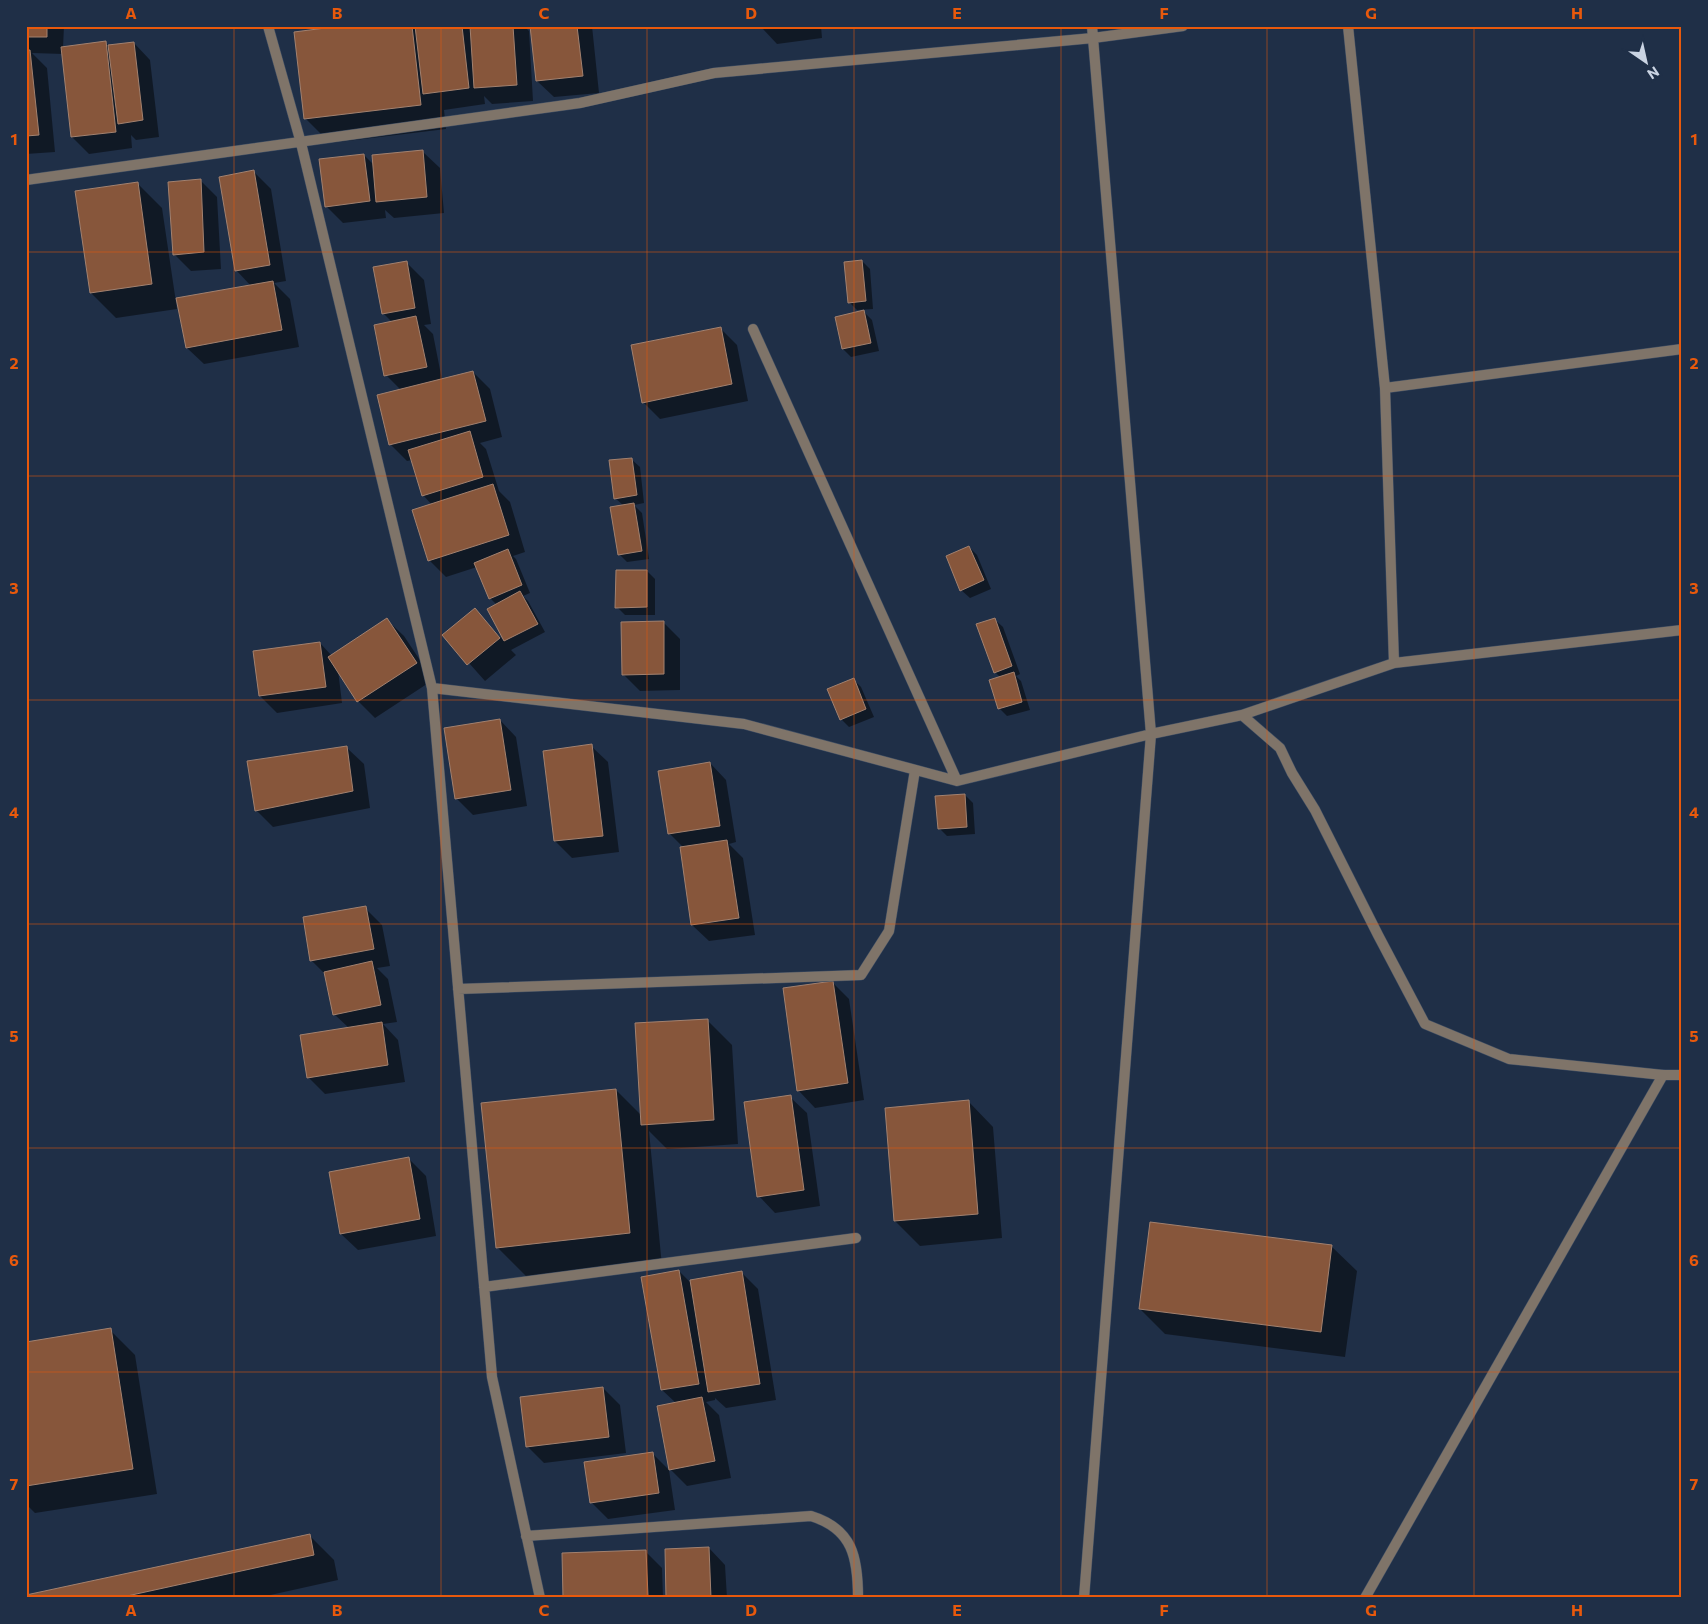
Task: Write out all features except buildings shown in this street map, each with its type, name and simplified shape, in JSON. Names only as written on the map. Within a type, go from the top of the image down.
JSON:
[{"type":"street","points":[[268,26],[301,143],[432,688],[492,1377],[540,1598]]},
{"type":"street","points":[[1084,1598],[1151,734],[1092,26]]},
{"type":"street","points":[[26,180],[580,104],[714,74],[1094,38],[1183,26]]},
{"type":"street","points":[[1348,26],[1385,388],[1394,663]]},
{"type":"street","points":[[753,329],[957,781]]},
{"type":"street","points":[[1385,388],[1682,349]]},
{"type":"street","points":[[432,688],[744,724],[957,781],[1151,734],[1242,715],[1394,663],[1682,630]]},
{"type":"street","points":[[1242,715],[1280,748],[1292,773],[1315,810],[1425,1024],[1509,1059],[1663,1076],[1682,1075]]},
{"type":"street","points":[[458,989],[861,975],[889,931],[915,770]]},
{"type":"street","points":[[1365,1598],[1663,1076]]},
{"type":"street","points":[[484,1287],[856,1238]]},
{"type":"street","points":[[526,1536],[811,1516],[825,1520],[839,1530],[849,1543],[855,1557],[858,1598]]}]
